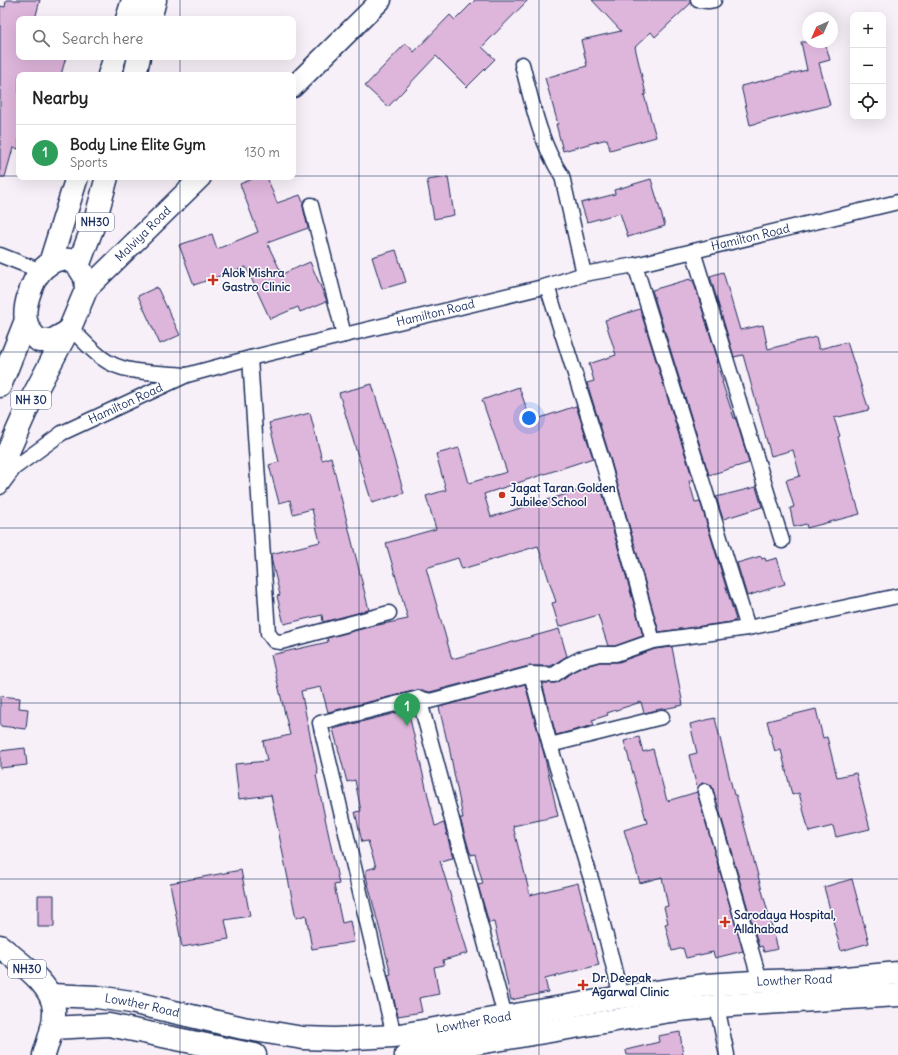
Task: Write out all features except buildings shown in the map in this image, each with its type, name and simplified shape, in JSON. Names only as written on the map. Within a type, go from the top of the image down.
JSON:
[{"type":"main road","points":[[128,16],[133,0]]},
{"type":"main road","points":[[151,16],[155,0]]},
{"type":"main road","points":[[110,72],[114,60]]},
{"type":"main road","points":[[136,72],[138,60]]},
{"type":"main road","name":"NH30","points":[[45,267],[76,180]]},
{"type":"main road","name":"NH30","points":[[78,266],[95,221],[106,180]]},
{"type":"main road","points":[[45,267],[58,258],[69,260],[78,266],[85,278],[86,290]]},
{"type":"main road","name":"NH 30","points":[[0,386],[26,320],[27,302],[34,281],[45,267]]},
{"type":"main road","name":"NH 30","points":[[0,470],[30,402],[69,330],[86,290]]},
{"type":"main road","points":[[26,320],[30,332],[39,341],[51,341],[69,330]]},
{"type":"main road","name":"NH30","points":[[0,946],[36,976],[51,994],[54,1010],[52,1028],[44,1055]]},
{"type":"main road","name":"Lowther Road","points":[[51,994],[97,997],[131,1002],[243,1028],[303,1038],[335,1039],[394,1036],[621,997],[706,985],[760,981],[835,979],[898,973]]},
{"type":"main road","name":"Lowther Road","points":[[406,1055],[447,1052],[670,1011],[717,1006],[898,995]]},
{"type":"main road","name":"Lowther Road","points":[[52,1028],[109,1025],[255,1055]]},
{"type":"street","points":[[296,84],[381,0]]},
{"type":"street","points":[[698,0],[714,0]]},
{"type":"street","points":[[522,64],[540,129],[555,166],[562,176],[584,274]]},
{"type":"street","name":"Malviya Road","points":[[86,290],[198,180]]},
{"type":"street","name":"Hamilton Road","points":[[0,487],[14,468],[62,433],[187,375],[250,358],[547,286],[584,274],[635,265],[898,202]]},
{"type":"street","points":[[311,205],[344,335]]},
{"type":"street","points":[[693,251],[782,541]]},
{"type":"street","points":[[0,255],[45,267]]},
{"type":"street","points":[[635,265],[748,628]]},
{"type":"street","points":[[547,286],[601,456],[653,641]]},
{"type":"street","points":[[69,330],[102,358],[113,364],[130,370],[187,375]]},
{"type":"street","points":[[250,358],[268,634],[274,641],[281,642],[389,613]]},
{"type":"street","points":[[394,1036],[320,723],[419,698],[430,701],[531,674],[554,675],[580,659],[599,654],[616,654],[653,641],[748,628],[898,596]]},
{"type":"street","points":[[531,674],[550,745],[595,892],[621,997]]},
{"type":"street","points":[[419,698],[505,1016]]},
{"type":"street","points":[[550,745],[662,717]]},
{"type":"street","points":[[704,791],[760,981]]},
{"type":"street","points":[[717,1006],[727,1055]]},
{"type":"place","name":"Alok Mishra Gastro Clinic","points":[[213,280]]},
{"type":"place","name":"Jagat Taran Golden Jubilee School","points":[[502,495]]},
{"type":"place","name":"Body Line Elite Gym","points":[[407,726]]},
{"type":"place","name":"Sarodaya Hospital, Allahabad","points":[[725,922]]},
{"type":"place","name":"Dr. Deepak Agarwal Clinic","points":[[583,985]]}]
